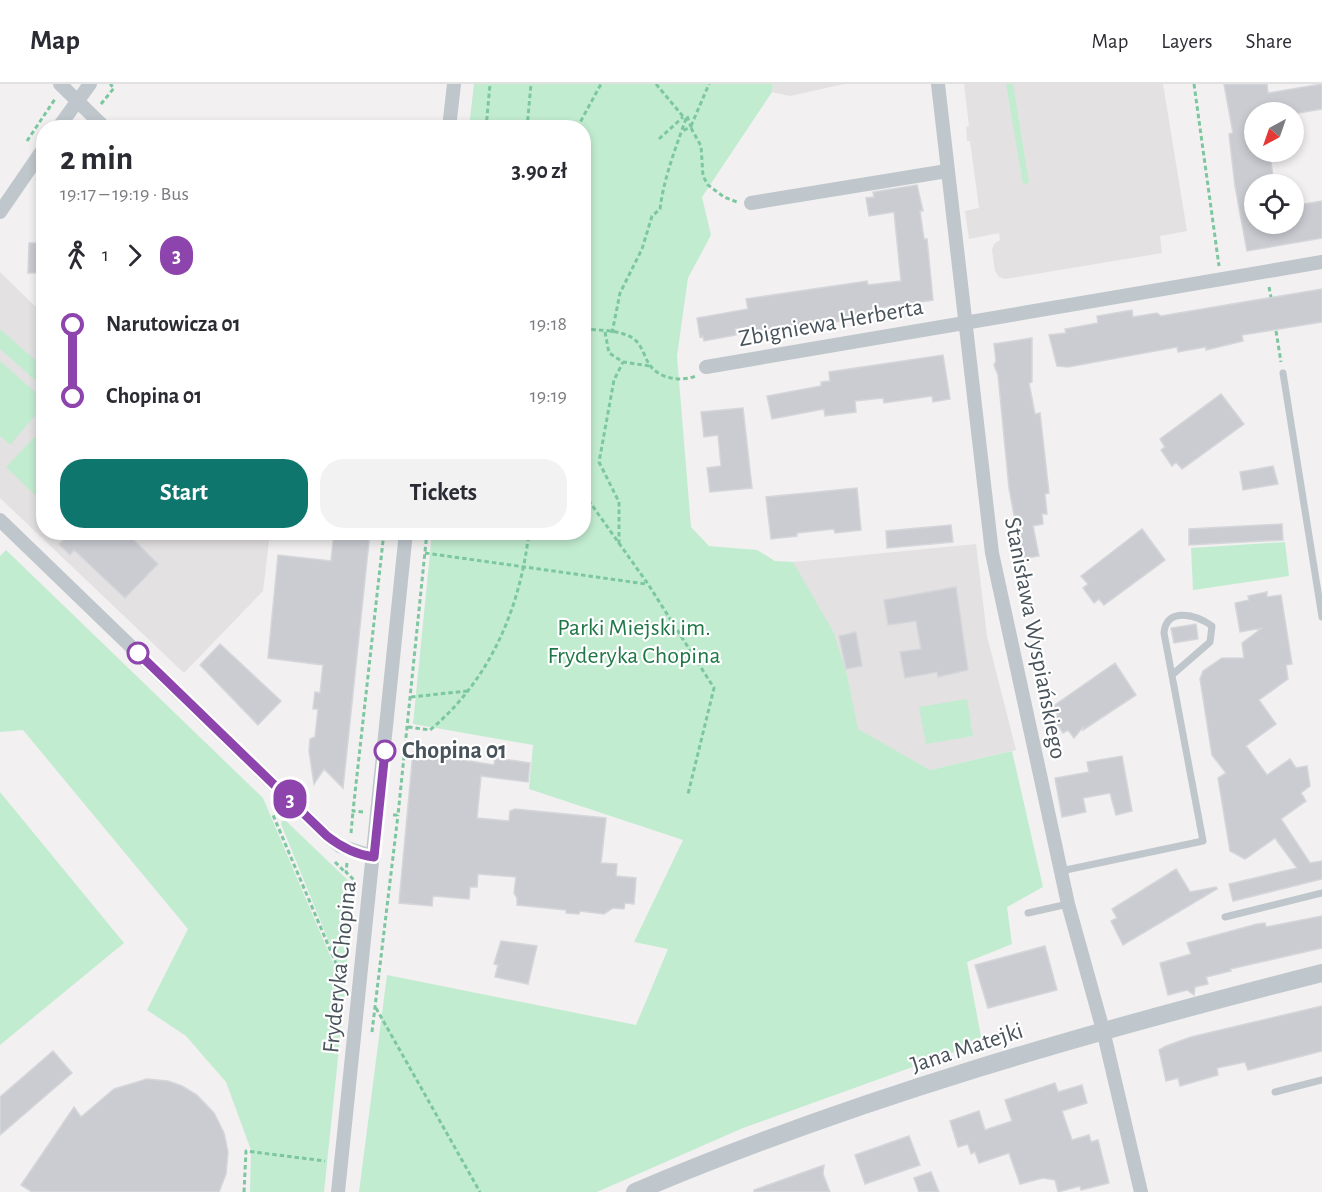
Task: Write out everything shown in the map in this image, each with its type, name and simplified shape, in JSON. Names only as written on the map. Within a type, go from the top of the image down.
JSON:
[{"type":"street","points":[[63,120],[90,84]]},
{"type":"street","points":[[450,120],[454,84]]},
{"type":"street","name":"Stanisława Wyspiańskiego","points":[[938,84],[963,323],[992,553],[1068,904],[1103,1030],[1141,1192]]},
{"type":"street","points":[[62,86],[97,120]]},
{"type":"street","points":[[0,212],[36,160]]},
{"type":"street","points":[[751,203],[947,171]]},
{"type":"street","name":"Zbigniewa Herberta","points":[[706,367],[1322,262]]},
{"type":"street","points":[[0,520],[327,836],[340,846],[374,857]]},
{"type":"street","name":"Fryderyka Chopina","points":[[338,1192],[405,540]]},
{"type":"street","name":"Jana Matejki","points":[[635,1192],[752,1143],[1103,1030],[1322,973]]},
{"type":"lane","points":[[1283,373],[1322,617]]},
{"type":"lane","points":[[1061,871],[1203,841],[1172,675],[1164,627],[1174,617],[1181,615],[1198,617],[1212,627],[1210,642],[1172,675]]},
{"type":"lane","points":[[1225,917],[1322,893]]},
{"type":"lane","points":[[1028,913],[1068,904]]},
{"type":"lane","points":[[1275,1092],[1322,1080]]},
{"type":"path","points":[[92,115],[114,88],[110,84]]},
{"type":"path","points":[[487,120],[490,84]]},
{"type":"path","points":[[528,120],[531,84]]},
{"type":"path","points":[[581,120],[601,84]]},
{"type":"path","points":[[656,84],[691,127],[701,146],[703,176],[708,185],[732,201],[751,203]]},
{"type":"path","points":[[682,131],[691,127],[710,84]]},
{"type":"path","points":[[1194,84],[1221,279]]},
{"type":"path","points":[[41,120],[62,86]]},
{"type":"path","points":[[612,333],[620,293],[642,249],[652,216],[660,209],[663,186],[682,131],[684,118]]},
{"type":"path","points":[[659,139],[684,118]]},
{"type":"path","points":[[25,145],[36,127]]},
{"type":"path","points":[[591,329],[624,333],[637,341],[650,366],[661,374],[686,380],[699,375],[706,367]]},
{"type":"path","points":[[1276,331],[1283,373]]},
{"type":"path","points":[[605,332],[609,353],[622,362],[650,366]]},
{"type":"path","points":[[619,544],[619,502],[599,462],[614,380],[622,362]]},
{"type":"path","points":[[591,504],[648,584],[714,688],[688,794]]},
{"type":"path","points":[[383,540],[353,811],[398,815]]},
{"type":"path","points":[[371,1041],[408,727],[426,540]]},
{"type":"path","points":[[408,727],[430,730],[449,714],[468,691],[495,650],[518,597],[529,540]]},
{"type":"path","points":[[425,553],[525,565],[648,584]]},
{"type":"path","points":[[411,698],[468,691]]},
{"type":"path","points":[[280,808],[273,815],[343,980],[350,981]]},
{"type":"path","points":[[375,1007],[480,1192]]},
{"type":"path","points":[[244,1192],[246,1151],[330,1162]]},
{"type":"shaded area","points":[[773,84],[844,84],[790,96],[772,92]]},
{"type":"shaded area","points":[[964,84],[1163,84],[1187,231],[1160,236],[1162,253],[1005,279],[999,277],[995,271],[992,250],[994,244],[1000,240],[999,233],[969,239],[965,211],[979,208],[970,141],[967,141],[966,127],[969,126]]},
{"type":"shaded area","points":[[0,272],[36,307],[36,532],[0,498]]},
{"type":"shaded area","points":[[44,540],[269,540],[263,591],[184,673]]},
{"type":"shaded area","points":[[976,544],[987,636],[1016,750],[930,770],[857,729],[847,675],[793,562]]},
{"type":"green space","name":"Parki Miejski im. Fryderyka Chopina","points":[[474,84],[773,84],[772,92],[702,197],[711,235],[688,278],[677,356],[691,527],[709,546],[757,550],[775,561],[793,562],[834,633],[847,675],[858,729],[930,770],[1012,751],[1043,887],[1007,907],[1012,944],[967,962],[982,1042],[743,1128],[597,1192],[359,1192],[387,975],[636,1025],[668,949],[634,942],[683,840],[529,789],[533,745],[413,724],[431,540],[591,540],[591,120],[470,120]]},
{"type":"green space","points":[[1006,84],[1013,84],[1029,183],[1023,184]]},
{"type":"green space","points":[[0,329],[36,361],[36,381],[0,349]]},
{"type":"green space","points":[[0,361],[36,393],[36,414],[10,445],[0,436]]},
{"type":"green space","points":[[36,435],[36,496],[6,467]]},
{"type":"green space","points":[[1285,542],[1289,576],[1193,590],[1191,548]]},
{"type":"green space","points":[[6,550],[263,798],[345,991],[324,1192],[250,1192],[251,1150],[226,1082],[186,1036],[147,1010],[188,929],[23,730],[0,732],[0,556]]},
{"type":"green space","points":[[967,699],[973,736],[926,744],[919,707]]},
{"type":"green space","points":[[0,792],[124,943],[0,1045]]},
{"type":"green space","points":[[282,821],[286,821],[354,886],[346,971],[340,969],[281,824]]},
{"type":"building","points":[[1224,84],[1267,84],[1268,93],[1322,84],[1322,109],[1304,112],[1304,102],[1244,102],[1244,162],[1271,162],[1273,174],[1244,174],[1244,234],[1304,234],[1304,204],[1322,201],[1322,238],[1247,251],[1235,186],[1229,134],[1233,133]]},
{"type":"building","points":[[917,185],[923,211],[920,211],[924,239],[927,239],[933,300],[872,309],[873,315],[798,329],[797,325],[755,332],[754,327],[735,329],[736,335],[704,341],[703,336],[700,337],[697,318],[748,309],[746,299],[867,281],[868,285],[901,281],[894,212],[869,216],[866,198],[874,197],[873,192]]},
{"type":"building","points":[[29,243],[36,243],[36,273],[28,273]]},
{"type":"building","points":[[1322,289],[1322,322],[1242,335],[1243,341],[1206,350],[1206,347],[1178,352],[1177,347],[1068,367],[1057,366],[1049,335],[1066,333],[1065,329],[1098,323],[1097,316],[1132,310],[1133,317],[1157,313],[1161,316]]},
{"type":"building","points":[[1032,338],[1032,382],[1029,383],[1035,414],[1040,413],[1049,493],[1045,494],[1047,514],[1042,514],[1043,524],[1033,526],[1039,556],[1022,559],[1009,488],[998,375],[994,365],[996,361],[994,344]]},
{"type":"building","points":[[943,355],[950,399],[933,402],[932,396],[884,403],[883,398],[855,401],[856,412],[825,416],[824,409],[772,419],[767,396],[821,386],[821,382],[830,381],[829,372]]},
{"type":"building","points":[[1221,394],[1244,424],[1182,469],[1176,462],[1172,466],[1161,450],[1165,447],[1160,439]]},
{"type":"building","points":[[743,408],[752,488],[710,492],[707,468],[721,466],[718,435],[704,437],[701,412]]},
{"type":"building","points":[[1273,466],[1278,484],[1243,490],[1240,472]]},
{"type":"building","points":[[857,488],[861,530],[835,533],[834,529],[797,533],[797,536],[771,539],[766,497]]},
{"type":"building","points":[[1282,524],[1283,540],[1189,545],[1189,529]]},
{"type":"building","points":[[951,525],[953,542],[887,548],[886,531]]},
{"type":"building","points":[[1142,529],[1165,560],[1104,605],[1099,599],[1094,603],[1083,588],[1088,584],[1081,576]]},
{"type":"building","points":[[134,540],[158,564],[125,598],[74,550],[70,555],[59,544],[63,541]]},
{"type":"building","points":[[333,540],[369,540],[343,788],[324,769],[314,784],[309,751],[310,739],[315,737],[318,709],[313,709],[315,692],[320,693],[323,665],[268,658],[278,555],[331,561]]},
{"type":"building","points":[[956,587],[968,670],[938,677],[937,672],[905,678],[900,652],[921,649],[916,621],[888,625],[884,600]]},
{"type":"building","points":[[1267,592],[1267,597],[1281,595],[1292,664],[1286,665],[1288,679],[1259,700],[1276,724],[1246,746],[1267,775],[1290,759],[1296,768],[1307,766],[1310,786],[1301,793],[1306,801],[1281,819],[1310,863],[1322,861],[1322,879],[1233,901],[1229,884],[1297,868],[1275,838],[1245,859],[1230,851],[1218,778],[1226,773],[1212,755],[1200,679],[1203,671],[1222,658],[1244,658],[1242,643],[1262,628],[1240,632],[1235,603],[1249,600],[1248,596]]},
{"type":"building","points":[[1196,624],[1198,639],[1174,643],[1171,628]]},
{"type":"building","points":[[856,632],[862,666],[846,669],[839,636]]},
{"type":"building","points":[[220,644],[281,701],[258,725],[200,665]]},
{"type":"building","points":[[1115,663],[1136,695],[1083,730],[1083,727],[1074,738],[1068,730],[1063,733],[1053,718],[1058,715],[1052,707]]},
{"type":"building","points":[[413,752],[494,765],[495,758],[530,763],[528,782],[481,776],[477,818],[509,821],[510,811],[515,809],[606,818],[601,863],[617,864],[616,876],[636,878],[634,904],[625,903],[624,909],[613,908],[604,914],[580,911],[579,914],[566,913],[566,910],[517,905],[514,893],[516,877],[478,874],[477,887],[470,887],[469,899],[433,896],[432,906],[399,903]]},
{"type":"building","points":[[1122,756],[1132,811],[1116,815],[1110,793],[1083,798],[1086,812],[1062,817],[1055,778],[1089,772],[1087,762]]},
{"type":"building","points":[[1176,869],[1190,892],[1216,887],[1217,889],[1123,945],[1111,921],[1117,918],[1112,909]]},
{"type":"building","points":[[1322,916],[1322,948],[1230,969],[1231,971],[1206,977],[1208,984],[1195,987],[1194,995],[1187,990],[1168,995],[1160,963],[1191,954],[1187,943],[1257,924],[1265,923],[1266,927]]},
{"type":"building","points":[[501,941],[537,946],[528,984],[495,977],[498,965],[494,964]]},
{"type":"building","points":[[1045,946],[1057,990],[988,1008],[975,965]]},
{"type":"building","points":[[1322,1006],[1322,1051],[1248,1070],[1245,1062],[1217,1068],[1218,1075],[1180,1086],[1178,1078],[1166,1081],[1159,1050],[1166,1046],[1191,1037]]},
{"type":"building","points":[[53,1051],[72,1073],[0,1135],[0,1097]]},
{"type":"building","points":[[147,1079],[168,1081],[182,1086],[197,1095],[214,1113],[224,1133],[228,1152],[226,1174],[219,1192],[32,1192],[21,1185],[74,1107],[81,1117],[114,1089]]},
{"type":"building","points":[[1055,1083],[1058,1092],[1082,1085],[1087,1103],[1062,1111],[1072,1140],[1089,1135],[1091,1142],[1098,1140],[1109,1183],[1081,1190],[1080,1186],[1058,1192],[1055,1180],[1043,1178],[1020,1184],[1009,1153],[979,1163],[975,1152],[971,1154],[968,1144],[958,1147],[950,1121],[979,1111],[985,1130],[1012,1121],[1005,1100]]},
{"type":"building","points":[[909,1136],[920,1165],[865,1184],[855,1155]]},
{"type":"building","points":[[824,1165],[823,1174],[830,1192],[754,1192],[754,1190]]},
{"type":"building","points":[[931,1172],[939,1192],[919,1192],[914,1178]]},
{"type":"bus line","name":"3","points":[[138,653],[327,836],[340,846],[364,856],[374,857],[385,751]]},
{"type":"place","name":"Chopina 01","points":[[385,751]]}]
